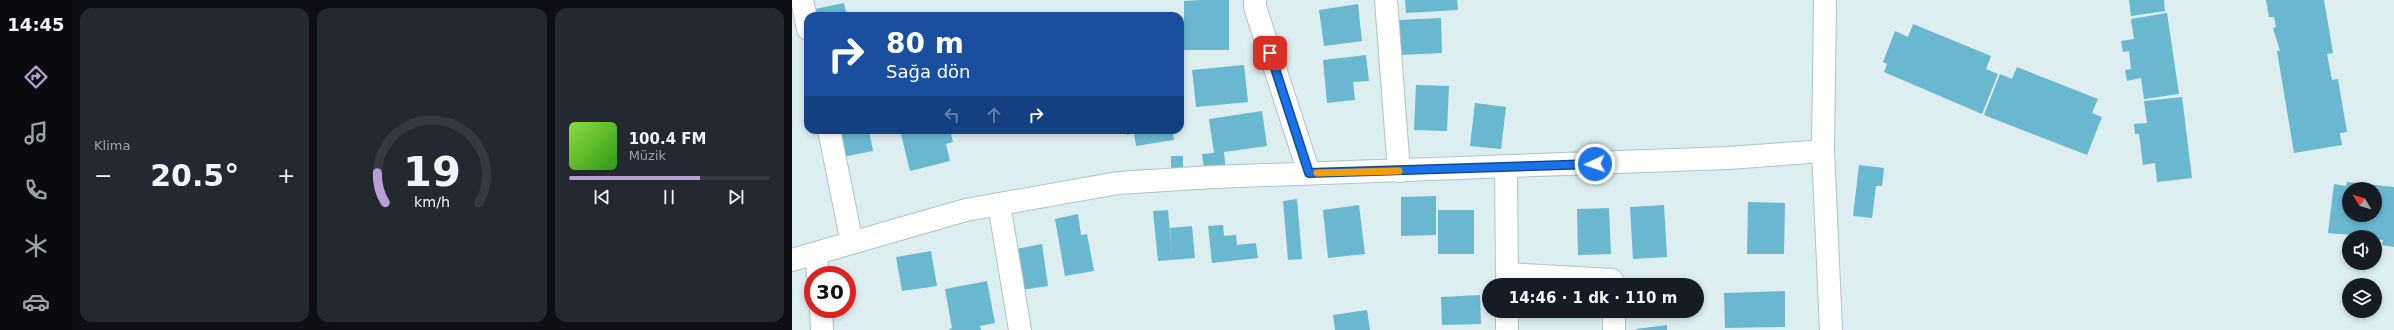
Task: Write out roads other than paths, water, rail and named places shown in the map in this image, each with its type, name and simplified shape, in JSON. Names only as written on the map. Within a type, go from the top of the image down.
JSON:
[{"type":"street","points":[[802,0],[804,12]]},
{"type":"street","points":[[1255,0],[1255,8],[1309,173]]},
{"type":"street","points":[[1386,0],[1399,171]]},
{"type":"street","points":[[1825,0],[1823,151],[1831,330]]},
{"type":"street","points":[[830,134],[852,243]]},
{"type":"street","points":[[792,260],[966,210],[1118,183],[1309,173],[1720,159],[1823,151]]},
{"type":"street","points":[[1506,167],[1507,278]]},
{"type":"street","points":[[999,204],[1020,330]]},
{"type":"street","points":[[816,254],[817,266]]},
{"type":"street","points":[[821,318],[822,330]]},
{"type":"street","points":[[1507,318],[1507,330]]},
{"type":"street","points":[[1614,318],[1614,330]]}]
